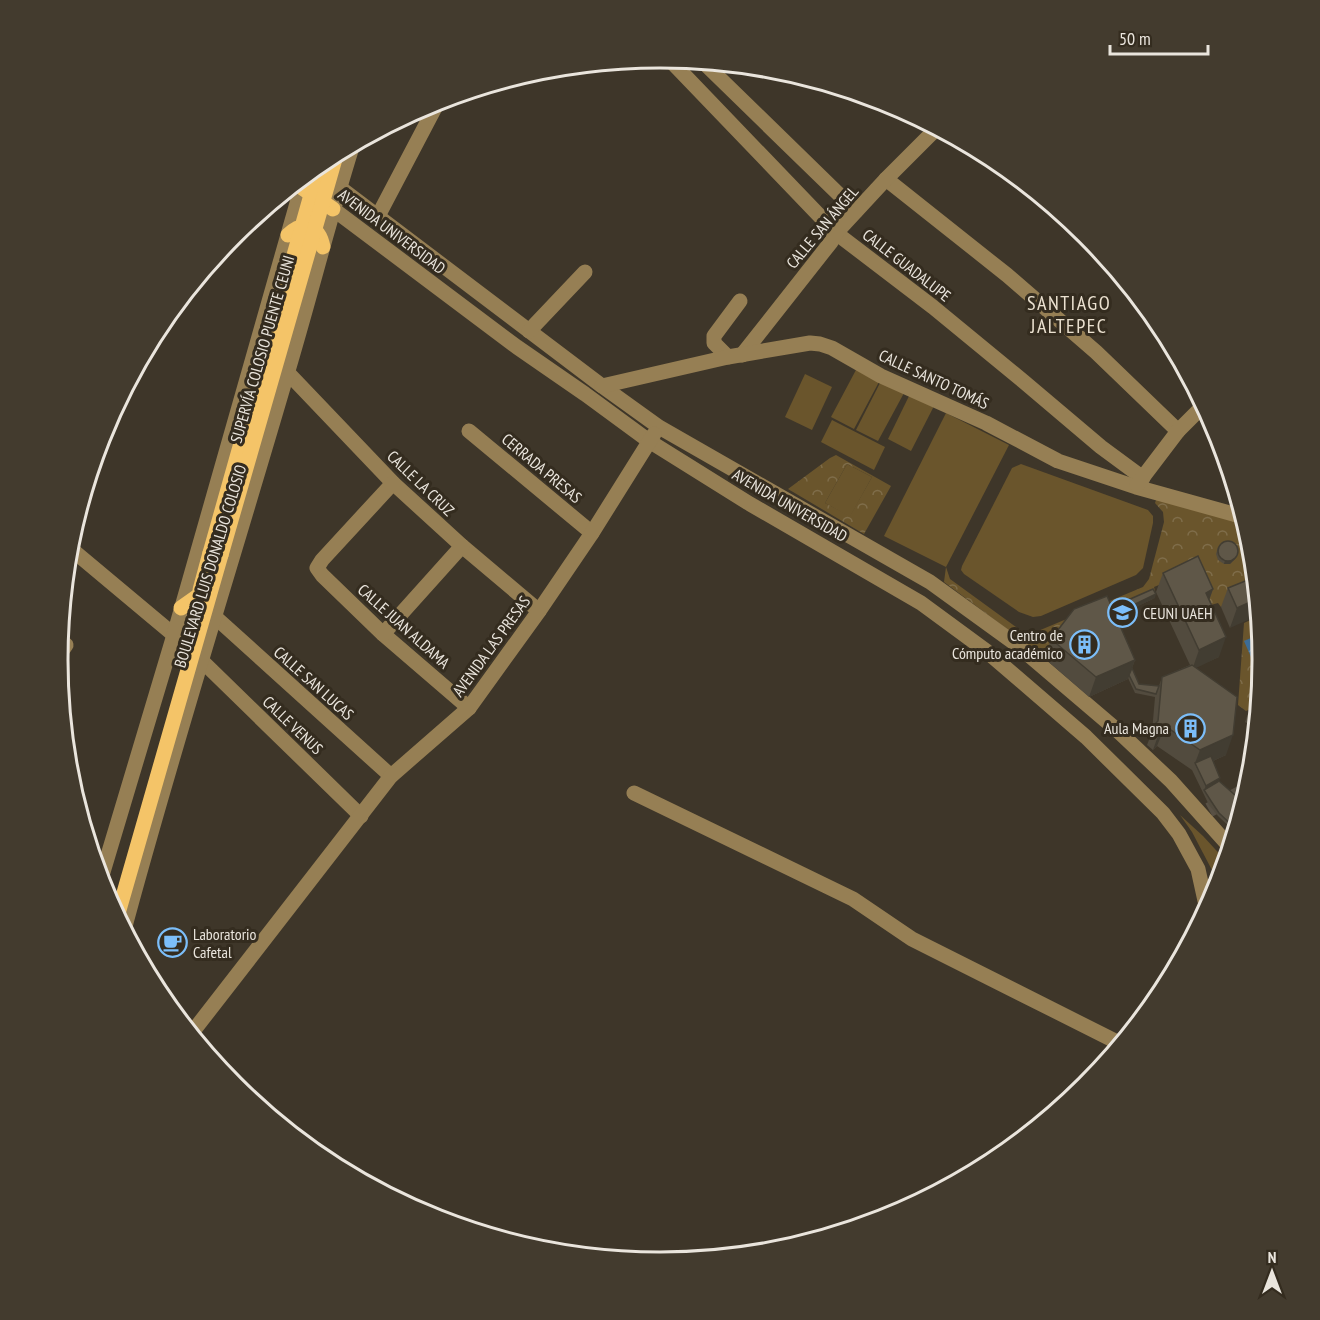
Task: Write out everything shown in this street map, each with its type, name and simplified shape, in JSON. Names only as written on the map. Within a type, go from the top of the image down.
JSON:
[{"type":"main road","name":"SUPERVÍA COLOSIO PUENTE CEUNI","points":[[216,554],[333,166]]},
{"type":"main road","name":"AVENIDA UNIVERSIDAD","points":[[321,174],[339,187]]},
{"type":"main road","name":"SUPERVÍA COLOSIO PUENTE CEUNI","points":[[216,554],[316,178]]},
{"type":"main road","name":"AVENIDA UNIVERSIDAD","points":[[305,186],[333,209]]},
{"type":"main road","points":[[288,235],[299,227],[312,228],[318,233],[322,247]]},
{"type":"main road","points":[[115,891],[216,554]]},
{"type":"main road","points":[[181,608],[203,598]]},
{"type":"main road","points":[[203,598],[214,616]]},
{"type":"main road","points":[[121,904],[203,598]]},
{"type":"street","name":"CALLE GUADALUPE","points":[[678,68],[836,233],[933,307],[1140,482]]},
{"type":"street","points":[[712,70],[856,212]]},
{"type":"street","points":[[378,216],[432,114]]},
{"type":"street","name":"CALLE SAN ÁNGEL","points":[[735,356],[831,242],[836,233],[931,134]]},
{"type":"street","name":"BOULEVARD LUIS DONALDO COLOSIO","points":[[127,918],[201,660],[288,373],[349,156]]},
{"type":"street","points":[[886,179],[1007,275],[1096,352],[1178,431]]},
{"type":"street","name":"AVENIDA UNIVERSIDAD","points":[[339,187],[659,427],[930,582],[1017,645],[1118,731],[1205,812],[1225,836]]},
{"type":"street","name":"BOULEVARD LUIS DONALDO COLOSIO","points":[[105,866],[174,635],[288,235],[298,191]]},
{"type":"street","name":"AVENIDA UNIVERSIDAD","points":[[333,209],[517,347],[649,441],[750,504],[921,603],[985,650],[1086,737],[1163,813],[1179,834],[1198,869],[1203,895]]},
{"type":"street","points":[[529,331],[585,272]]},
{"type":"street","points":[[735,356],[714,343],[714,336],[740,301]]},
{"type":"street","name":"CALLE SANTO TOMÁS","points":[[602,386],[735,356],[810,343],[826,346],[881,376],[986,423],[1058,460],[1140,482],[1234,513]]},
{"type":"street","name":"CALLE LA CRUZ","points":[[288,373],[393,483],[462,546],[539,611]]},
{"type":"street","points":[[1140,482],[1178,431],[1197,412]]},
{"type":"street","name":"AVENIDA LAS PRESAS","points":[[195,1027],[391,776],[469,708],[592,533],[659,427]]},
{"type":"street","name":"CERRADA PRESAS","points":[[469,431],[592,533]]},
{"type":"street","name":"CALLE JUAN ALDAMA","points":[[393,483],[321,560],[317,568],[383,634],[469,708]]},
{"type":"street","points":[[383,634],[462,546]]},
{"type":"street","points":[[77,554],[174,635]]},
{"type":"street","name":"CALLE SAN LUCAS","points":[[214,616],[391,776]]},
{"type":"street","name":"CALLE VENUS","points":[[201,660],[360,816]]},
{"type":"street","points":[[634,793],[853,899],[912,939],[1114,1040]]},
{"type":"green space","points":[[857,368],[880,380],[854,429],[831,417]]},
{"type":"green space","points":[[805,374],[832,387],[812,430],[785,417]]},
{"type":"green space","points":[[881,381],[904,393],[878,441],[856,430]]},
{"type":"green space","points":[[910,394],[934,406],[911,451],[888,439]]},
{"type":"green space","points":[[946,413],[1009,445],[946,567],[884,536]]},
{"type":"green space","points":[[832,420],[885,447],[874,470],[821,442]]},
{"type":"green space","points":[[836,455],[891,486],[864,534],[788,489]],"holes":[[[847,464],[872,477],[850,516],[825,503]]]},
{"type":"green space","points":[[847,464],[872,477],[850,517],[825,503]]},
{"type":"green space","points":[[1021,464],[1148,510],[1153,516],[1153,523],[1143,568],[1136,575],[1041,616],[1033,617],[1019,612],[964,574],[961,570],[962,566],[1012,468]]},
{"type":"green space","points":[[1157,497],[1235,521],[1248,596],[1221,607],[1218,603],[1207,606],[1190,572],[1154,587],[1155,591],[1100,615],[1044,658],[944,582],[946,567],[950,579],[1020,630],[1030,633],[1038,631],[1143,587],[1149,579],[1164,522],[1163,512],[1155,503]]},
{"type":"green space","points":[[1251,620],[1251,638],[1245,641],[1252,660],[1250,709],[1246,711],[1238,705],[1244,623]]},
{"type":"green space","points":[[1180,815],[1220,854],[1213,872],[1192,832]]},
{"type":"water","points":[[1251,638],[1252,659],[1244,641]]},
{"type":"building","points":[[1228,541],[1235,544],[1238,551],[1235,558],[1228,561],[1221,558],[1218,551],[1221,544]]},
{"type":"building","points":[[1198,556],[1213,589],[1206,593],[1226,637],[1199,650],[1163,573]]},
{"type":"building","points":[[1247,580],[1249,603],[1237,608],[1228,588]]},
{"type":"building","points":[[1153,589],[1156,594],[1115,614],[1112,607]]},
{"type":"building","points":[[1107,596],[1135,660],[1096,677],[1051,639],[1074,609]]},
{"type":"building","name":"Aula Magna","points":[[1192,665],[1237,697],[1233,735],[1200,750],[1165,726],[1160,730],[1154,725],[1158,721],[1162,677]]},
{"type":"building","points":[[1132,668],[1139,684],[1159,686],[1156,694],[1136,689],[1129,675]]},
{"type":"building","points":[[1211,756],[1220,778],[1206,786],[1195,763]]},
{"type":"building","points":[[1219,781],[1236,796],[1229,823],[1219,813],[1204,790]]},
{"type":"tunnel","points":[[1209,810],[1236,795]]},
{"type":"place","name":"CEUNI UAEH","points":[[1122,613]]},
{"type":"place","name":"Centro de Cómputo académico","points":[[1084,644]]},
{"type":"place","name":"Aula Magna","points":[[1190,728]]},
{"type":"place","name":"Laboratorio Cafetal","points":[[172,943]]},
{"type":"district","name":"SANTIAGO JALTEPEC","points":[[1069,314]]}]
